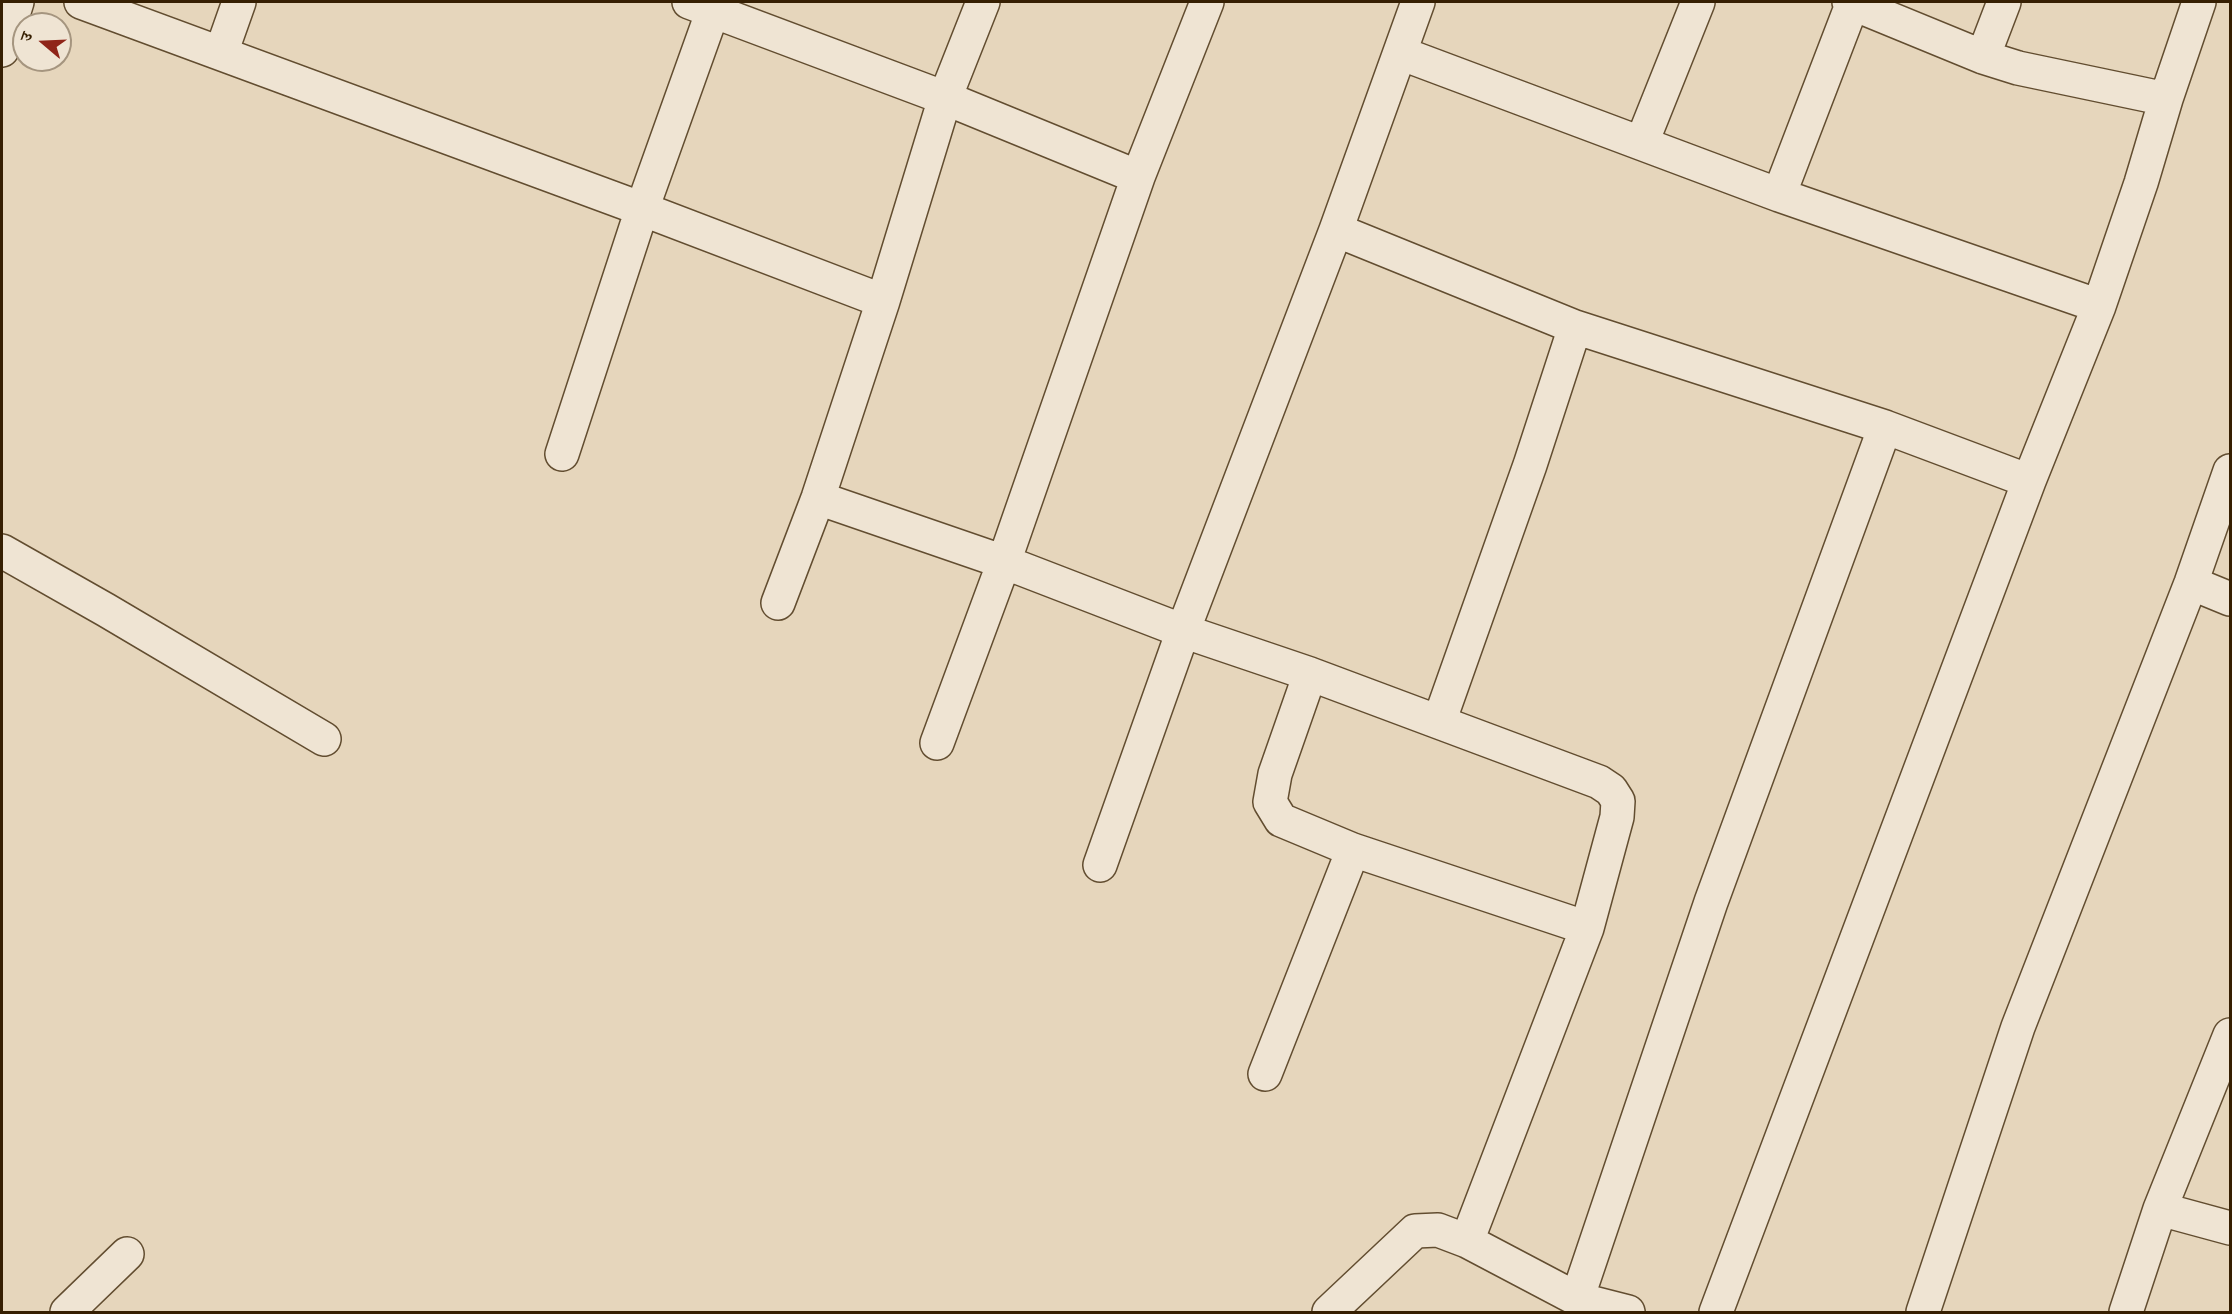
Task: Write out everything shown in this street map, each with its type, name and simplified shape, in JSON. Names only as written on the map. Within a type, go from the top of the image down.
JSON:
[{"type":"street","points":[[2,50],[17,2]]},
{"type":"street","points":[[81,2],[642,209],[883,301]]},
{"type":"street","points":[[221,54],[239,2]]},
{"type":"street","points":[[778,603],[818,498],[883,301],[945,98],[983,2]]},
{"type":"street","points":[[937,743],[1004,562],[1138,177],[1208,2]]},
{"type":"street","points":[[1100,865],[1183,631],[1336,230],[1418,2]]},
{"type":"street","points":[[1642,142],[1698,2]]},
{"type":"street","points":[[1779,195],[1851,2],[1983,57],[2018,68],[2166,99]]},
{"type":"street","points":[[1983,57],[2004,2]]},
{"type":"street","points":[[1716,1312],[2029,481],[2099,306],[2199,2]]},
{"type":"street","points":[[562,454],[706,5],[945,98],[1138,177]]},
{"type":"street","points":[[1400,53],[1779,195],[2099,306]]},
{"type":"street","points":[[1336,230],[1575,327],[1885,427],[2029,481]]},
{"type":"street","points":[[1439,722],[1530,465],[1575,327]]},
{"type":"street","points":[[1577,1299],[1711,902],[1885,427]]},
{"type":"street","points":[[1923,1312],[2018,1027],[2191,583],[2230,471]]},
{"type":"street","points":[[818,498],[1004,562],[1183,631],[1310,674],[1599,782],[1611,790],[1618,801],[1617,817],[1587,928],[1467,1241]]},
{"type":"street","points":[[2,551],[324,739]]},
{"type":"street","points":[[2191,583],[2230,599]]},
{"type":"street","points":[[1310,674],[1275,774],[1270,802],[1281,820],[1353,850],[1587,928]]},
{"type":"street","points":[[1265,1074],[1353,850]]},
{"type":"street","points":[[2126,1312],[2160,1209],[2230,1035]]},
{"type":"street","points":[[2160,1209],[2230,1228]]},
{"type":"street","points":[[1329,1312],[1415,1231],[1438,1230],[1467,1241],[1577,1299],[1628,1312]]},
{"type":"street","points":[[67,1312],[127,1254]]}]
